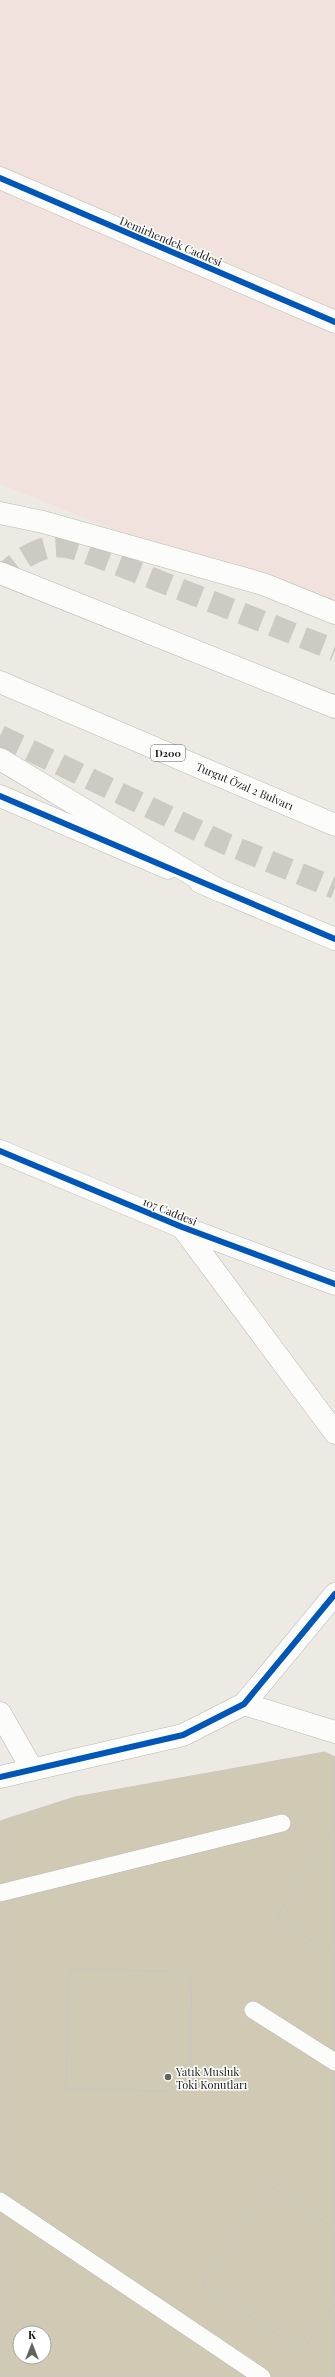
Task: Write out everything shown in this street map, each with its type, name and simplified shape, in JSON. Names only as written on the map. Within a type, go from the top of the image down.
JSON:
[{"type":"main road","name":"Demirhendek Caddesi","points":[[0,178],[335,322]]},
{"type":"main road","points":[[0,513],[43,522],[263,584],[335,613]]},
{"type":"main road","points":[[0,573],[335,707]]},
{"type":"main road","name":"Turgut Özal 2 Bulvarı","points":[[0,682],[335,825]]},
{"type":"main road","points":[[0,759],[218,890]]},
{"type":"main road","points":[[0,796],[335,939]]},
{"type":"main road","name":"107 Caddesi","points":[[0,1151],[182,1227],[335,1284]]},
{"type":"main road","points":[[182,1227],[335,1433]]},
{"type":"main road","points":[[0,1777],[183,1734],[244,1704],[335,1594]]},
{"type":"main road","points":[[244,1704],[335,1732]]},
{"type":"main road","points":[[0,1713],[32,1769]]},
{"type":"lane","points":[[0,1893],[282,1823]]},
{"type":"lane","points":[[253,2010],[335,2062]]},
{"type":"lane","points":[[0,2201],[262,2377]]},
{"type":"shaded area","points":[[0,0],[335,0],[335,617],[0,484]]},
{"type":"building","name":"Yatık Musluk Toki Konutları","points":[[325,1752],[335,1757],[335,2377],[0,2377],[0,1821],[75,1797]]},
{"type":"building","points":[[335,1825],[335,1955],[276,1918]]},
{"type":"building","points":[[69,1969],[192,1972],[190,2092],[66,2089]]},
{"type":"building","points":[[268,2185],[335,2229],[335,2302],[302,2351],[202,2285]]},
{"type":"tunnel","points":[[0,579],[20,560],[29,555],[47,548],[69,548],[98,557],[335,650]]},
{"type":"tunnel","points":[[0,736],[224,843],[335,888]]},
{"type":"cycle path","points":[[0,178],[335,322]]},
{"type":"cycle path","points":[[0,796],[335,939]]},
{"type":"cycle path","points":[[0,1151],[182,1227],[335,1284]]},
{"type":"cycle path","points":[[0,1777],[183,1735],[244,1704],[335,1594]]},
{"type":"place","name":"Yatık Musluk Toki Konutları","points":[[168,2077]]}]
